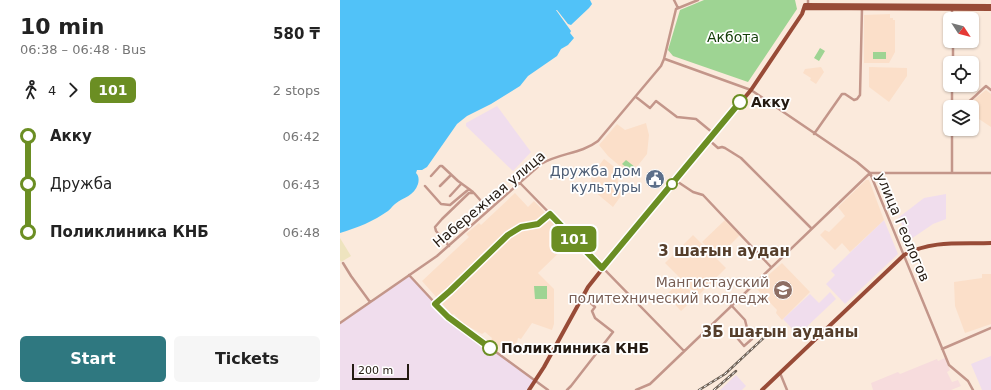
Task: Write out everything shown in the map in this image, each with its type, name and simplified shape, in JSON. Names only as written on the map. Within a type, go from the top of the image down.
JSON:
[{"type":"main road","points":[[529,390],[544,368],[588,287],[713,133],[750,90],[800,17],[806,4],[862,7],[991,8]]},
{"type":"main road","points":[[762,390],[904,255],[921,247],[932,244],[991,243]]},
{"type":"street","points":[[674,0],[678,8]]},
{"type":"street","points":[[664,59],[675,11],[678,8],[698,0]]},
{"type":"street","points":[[975,0],[975,8]]},
{"type":"street","points":[[814,134],[842,94],[845,94],[854,100],[860,95],[862,7]]},
{"type":"street","points":[[952,7],[952,12]]},
{"type":"street","name":"улица Геологов","points":[[664,59],[750,90],[861,165],[870,173],[949,365],[968,381],[973,390]]},
{"type":"street","name":"Набережная улица","points":[[340,323],[449,246],[548,160],[585,148],[598,141],[661,66],[664,59]]},
{"type":"street","points":[[971,100],[986,86],[991,90]]},
{"type":"street","points":[[636,97],[650,108],[656,101],[677,117],[696,119],[713,133]]},
{"type":"street","points":[[952,136],[952,173]]},
{"type":"street","points":[[708,140],[718,148],[726,148],[742,158],[811,228]]},
{"type":"street","points":[[431,176],[440,166],[442,166],[461,184],[473,192],[489,210]]},
{"type":"street","points":[[636,390],[650,384],[870,173],[991,173]]},
{"type":"street","points":[[440,186],[451,175]]},
{"type":"street","points":[[675,180],[693,192],[702,195],[771,267]]},
{"type":"street","points":[[520,183],[684,351]]},
{"type":"street","points":[[450,196],[461,184]]},
{"type":"street","points":[[425,186],[441,204],[450,205],[469,189]]},
{"type":"street","points":[[449,246],[436,231],[435,226],[442,218],[473,192]]},
{"type":"street","points":[[435,304],[508,235],[521,227],[538,224],[550,214]]},
{"type":"street","points":[[343,263],[350,276],[370,302]]},
{"type":"street","points":[[409,275],[435,304],[461,327],[548,390]]},
{"type":"street","points":[[567,390],[613,332],[595,318],[592,311],[595,307],[583,296]]},
{"type":"street","points":[[731,306],[745,320],[747,328],[738,339],[744,346],[752,339]]},
{"type":"street","points":[[942,349],[991,328]]},
{"type":"street","points":[[780,372],[786,390]]},
{"type":"shaded area","points":[[890,14],[890,18],[895,20],[895,52],[889,63],[864,63],[864,15]]},
{"type":"shaded area","points":[[821,67],[824,72],[816,84],[810,80],[811,78],[803,73],[805,69]]},
{"type":"shaded area","points":[[869,67],[907,68],[907,76],[889,102],[869,87]]},
{"type":"shaded area","points":[[986,90],[991,94],[991,127],[979,119],[979,100],[973,100]]},
{"type":"shaded area","points":[[497,106],[531,152],[513,171],[466,126],[466,123]]},
{"type":"shaded area","points":[[646,123],[649,135],[647,154],[632,173],[626,174],[599,145],[617,124],[625,130]]},
{"type":"shaded area","points":[[604,159],[617,169],[618,184],[623,193],[613,207],[595,192],[592,186],[591,176]]},
{"type":"shaded area","points":[[866,180],[869,180],[884,220],[850,252],[842,243],[835,250],[820,235],[825,230],[829,232],[845,216],[838,207]]},
{"type":"shaded area","points":[[515,193],[528,207],[534,201],[572,240],[538,273],[554,289],[554,324],[552,330],[532,323],[521,339],[518,338],[517,342],[507,354],[496,343],[494,344],[491,341],[492,338],[485,332],[482,334],[464,324],[454,314],[452,315],[422,281],[469,237],[466,234],[479,223],[481,225]]},
{"type":"shaded area","points":[[946,194],[946,219],[933,224],[911,239],[898,218],[924,198]]},
{"type":"shaded area","points":[[725,220],[740,235],[718,257],[702,242]]},
{"type":"shaded area","points":[[884,220],[898,254],[845,304],[826,284],[835,275],[831,271]]},
{"type":"shaded area","points":[[693,235],[726,268],[698,296],[665,263]]},
{"type":"shaded area","name":"Мангистауский политехнический колледж","points":[[782,263],[810,292],[782,320],[776,313],[777,310],[755,287]]},
{"type":"shaded area","points":[[982,274],[991,274],[991,324],[965,333],[955,306],[954,282],[982,278]]},
{"type":"shaded area","points":[[409,275],[441,311],[536,380],[529,390],[340,390],[340,323]]},
{"type":"shaded area","points":[[681,281],[696,297],[681,311],[666,295]]},
{"type":"shaded area","points":[[830,292],[836,299],[798,335],[783,319],[810,294],[819,303]]},
{"type":"shaded area","points":[[991,356],[991,390],[982,390],[971,364]]},
{"type":"shaded area","points":[[945,358],[950,370],[947,372],[952,382],[958,380],[961,386],[951,390],[873,390],[871,383],[898,372],[900,374],[937,359],[938,361]]},
{"type":"shaded area","points":[[736,375],[746,386],[742,390],[720,390]]},
{"type":"green space","name":"Акбота","points":[[704,0],[795,0],[797,9],[748,82],[673,56],[668,50],[680,10]]},
{"type":"green space","points":[[820,48],[825,51],[819,61],[814,58]]},
{"type":"green space","points":[[873,52],[886,52],[886,59],[873,59]]},
{"type":"green space","points":[[626,160],[635,167],[631,171],[622,164]]},
{"type":"green space","points":[[534,286],[547,286],[547,299],[535,299]]},
{"type":"sand","points":[[340,238],[351,256],[341,262],[340,260]]},
{"type":"water","points":[[340,0],[590,0],[592,4],[571,25],[568,24],[556,10],[571,31],[570,33],[574,38],[568,45],[561,49],[557,56],[528,76],[520,86],[491,104],[467,116],[457,124],[427,167],[422,170],[417,170],[416,173],[418,175],[418,184],[411,194],[377,218],[340,233]]},
{"type":"railway","points":[[699,390],[725,374],[770,332]]},
{"type":"railway","points":[[714,390],[736,371]]},
{"type":"bus line","name":"101","points":[[490,348],[448,317],[435,304],[508,235],[521,227],[535,226],[550,214],[602,268],[740,102]]},
{"type":"place","name":"Акку","points":[[740,102]]},
{"type":"place","name":"Дружба дом культуры","points":[[655,179]]},
{"type":"place","name":"Мангистауский политехнический колледж","points":[[783,290]]},
{"type":"place","name":"Поликлиника КНБ","points":[[490,348]]},
{"type":"district","name":"3 шағын аудан","points":[[724,251]]},
{"type":"district","name":"3Б шағын ауданы","points":[[780,332]]}]
